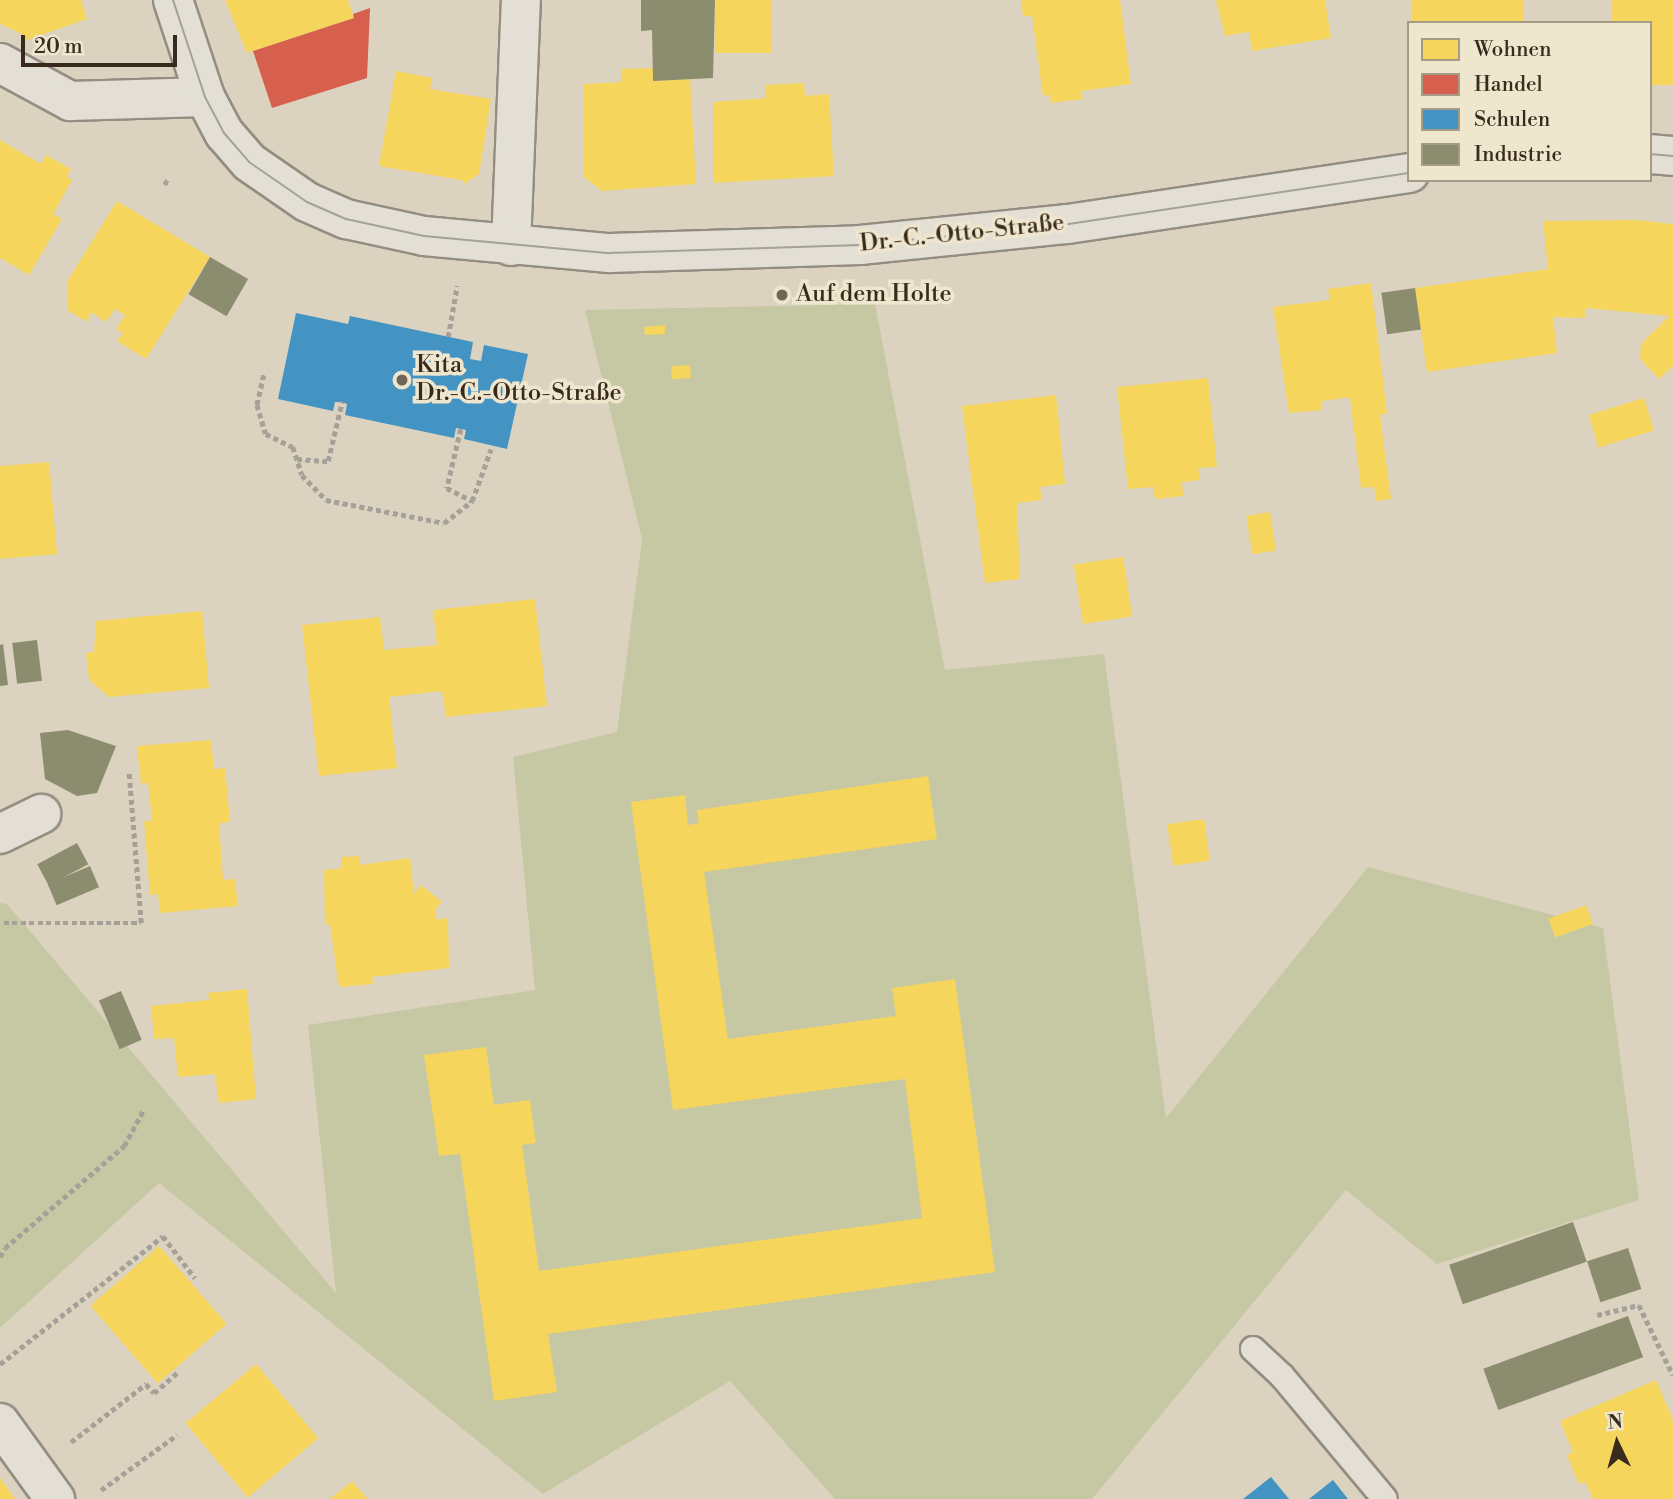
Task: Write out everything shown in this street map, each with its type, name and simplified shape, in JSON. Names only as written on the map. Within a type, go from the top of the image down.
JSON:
[{"type":"street","name":"Dr.-C.-Otto-Straße","points":[[173,0],[205,97],[236,149],[282,188],[307,202],[346,219],[424,236],[609,253],[871,244],[1068,224],[1407,173]]},
{"type":"street","points":[[511,246],[521,0]]},
{"type":"street","points":[[0,63],[70,102],[205,97]]},
{"type":"street","points":[[1652,154],[1673,156]]},
{"type":"street","points":[[0,834],[41,814]]},
{"type":"street","points":[[0,1423],[44,1485]]},
{"type":"lane","points":[[1253,1349],[1282,1376],[1385,1499]]},
{"type":"path","points":[[448,337],[458,278]]},
{"type":"path","points":[[264,375],[257,405],[266,434],[293,447],[302,475],[326,500],[444,523],[472,501],[491,449]]},
{"type":"path","points":[[297,459],[328,461],[342,402]]},
{"type":"path","points":[[461,429],[447,488],[472,501]]},
{"type":"path","points":[[4,923],[141,923],[129,773]]},
{"type":"path","points":[[0,1257],[5,1248],[124,1146],[144,1109]]},
{"type":"path","points":[[0,1364],[163,1236],[195,1278]]},
{"type":"path","points":[[1597,1315],[1639,1305],[1673,1375]]},
{"type":"path","points":[[44,1485],[146,1384],[154,1393],[178,1372]]},
{"type":"path","points":[[90,1499],[177,1435]]},
{"type":"green space","points":[[875,304],[945,670],[1104,654],[1166,1118],[1368,867],[1603,928],[1639,1200],[1437,1264],[1346,1190],[1092,1499],[835,1499],[730,1381],[543,1494],[159,1183],[0,1328],[0,903],[7,904],[336,1293],[308,1025],[535,990],[513,757],[617,732],[642,539],[585,310]]},
{"type":"building: Wohnen","points":[[0,0],[81,0],[87,19],[24,41],[22,34],[0,24]]},
{"type":"building: Wohnen","points":[[225,0],[348,0],[354,18],[247,53]]},
{"type":"building: Wohnen","points":[[715,0],[771,0],[771,53],[715,53]]},
{"type":"building: Wohnen","points":[[1021,0],[1120,0],[1131,84],[1081,91],[1083,99],[1051,103],[1050,95],[1043,96],[1032,16],[1023,16]]},
{"type":"building: Wohnen","points":[[1216,0],[1325,0],[1331,38],[1252,51],[1249,32],[1225,36]]},
{"type":"building: Wohnen","points":[[1412,0],[1523,0],[1523,21],[1412,21]]},
{"type":"building: Wohnen","points":[[1612,0],[1673,0],[1673,85],[1652,85],[1652,21],[1612,21]]},
{"type":"building: Wohnen","points":[[653,68],[653,81],[690,79],[696,184],[602,191],[584,177],[583,84],[622,82],[621,69]]},
{"type":"building: Wohnen","points":[[396,71],[432,78],[430,89],[491,99],[479,174],[464,184],[462,180],[379,166]]},
{"type":"building: Wohnen","points":[[804,83],[805,96],[829,94],[834,176],[714,183],[714,102],[766,98],[765,85]]},
{"type":"building: Wohnen","points":[[0,140],[41,164],[46,155],[71,169],[67,177],[72,180],[53,214],[62,219],[29,275],[0,258]]},
{"type":"building: Wohnen","points":[[117,201],[210,257],[146,359],[117,341],[123,333],[116,329],[125,315],[115,309],[106,322],[91,312],[87,322],[67,310],[68,280]]},
{"type":"building: Wohnen","points":[[1636,220],[1673,224],[1673,366],[1659,379],[1640,359],[1641,344],[1669,316],[1586,308],[1585,318],[1553,317],[1557,353],[1427,372],[1415,288],[1548,269],[1543,221]]},
{"type":"building: Wohnen","points":[[1371,283],[1387,413],[1380,415],[1391,499],[1376,501],[1374,487],[1361,488],[1350,397],[1322,401],[1322,410],[1289,413],[1273,307],[1330,300],[1328,289]]},
{"type":"building: Wohnen","points":[[665,325],[665,334],[645,335],[644,327]]},
{"type":"building: Wohnen","points":[[690,365],[691,378],[672,379],[671,366]]},
{"type":"building: Wohnen","points":[[1208,378],[1217,467],[1198,468],[1200,480],[1182,482],[1183,496],[1155,499],[1153,487],[1128,489],[1117,387]]},
{"type":"building: Wohnen","points":[[1056,395],[1065,484],[1040,487],[1042,500],[1017,503],[1020,579],[985,583],[962,406]]},
{"type":"building: Wohnen","points":[[1644,398],[1654,431],[1598,447],[1589,415]]},
{"type":"building: Wohnen","points":[[49,462],[57,554],[0,559],[0,466]]},
{"type":"building: Wohnen","points":[[1270,512],[1276,551],[1252,554],[1246,516]]},
{"type":"building: Wohnen","points":[[1123,557],[1132,616],[1083,624],[1074,565]]},
{"type":"building: Wohnen","points":[[535,599],[547,706],[446,717],[442,691],[389,697],[397,768],[319,776],[302,625],[380,617],[384,650],[437,645],[433,610]]},
{"type":"building: Wohnen","points":[[202,611],[209,688],[109,697],[89,680],[86,653],[94,652],[96,621]]},
{"type":"building: Wohnen","points":[[211,740],[214,769],[225,768],[230,822],[219,823],[223,880],[235,879],[238,906],[160,913],[158,894],[150,895],[144,821],[152,821],[148,783],[141,784],[137,746]]},
{"type":"building: Wohnen","points":[[928,776],[937,839],[704,872],[728,1039],[896,1016],[892,988],[955,979],[995,1272],[548,1334],[557,1392],[494,1401],[460,1154],[439,1156],[424,1055],[486,1047],[494,1105],[530,1100],[536,1143],[522,1145],[539,1271],[922,1218],[905,1079],[673,1110],[631,802],[685,795],[688,825],[699,823],[697,810]]},
{"type":"building: Wohnen","points":[[1204,819],[1210,861],[1173,866],[1167,824]]},
{"type":"building: Wohnen","points":[[360,856],[360,865],[410,858],[414,894],[421,885],[442,902],[435,910],[437,920],[448,918],[449,968],[372,977],[373,984],[339,987],[330,924],[325,925],[324,870],[342,868],[341,857]]},
{"type":"building: Wohnen","points":[[1586,905],[1593,924],[1555,937],[1548,919]]},
{"type":"building: Wohnen","points":[[247,989],[256,1099],[219,1103],[215,1074],[178,1077],[174,1038],[154,1039],[151,1006],[209,1000],[208,993]]},
{"type":"building: Wohnen","points":[[159,1246],[227,1324],[158,1383],[90,1306]]},
{"type":"building: Wohnen","points":[[256,1364],[318,1438],[248,1497],[186,1423]]},
{"type":"building: Wohnen","points":[[1656,1380],[1673,1420],[1673,1499],[1593,1499],[1585,1482],[1579,1484],[1567,1455],[1573,1452],[1560,1421]]},
{"type":"building: Wohnen","points":[[0,1478],[15,1499],[0,1499]]},
{"type":"building: Wohnen","points":[[352,1481],[368,1499],[330,1499]]},
{"type":"building: Handel","points":[[370,8],[367,78],[272,108],[253,51],[354,18],[353,14]]},
{"type":"building: Schulen","name":"Kita Dr.-C.-Otto-Straße","points":[[296,313],[348,324],[350,316],[473,342],[470,359],[481,361],[484,345],[528,354],[507,449],[464,439],[466,430],[456,428],[454,438],[345,415],[347,404],[342,402],[335,402],[333,411],[278,399]]},
{"type":"building: Schulen","points":[[1271,1477],[1289,1499],[1243,1499]]},
{"type":"building: Schulen","points":[[1333,1480],[1348,1499],[1309,1499]]},
{"type":"building: Industrie","points":[[641,0],[715,0],[713,78],[653,81],[652,30],[641,31]]},
{"type":"building: Industrie","points":[[210,257],[248,279],[227,316],[188,294]]},
{"type":"building: Industrie","points":[[1415,288],[1421,330],[1387,334],[1381,293]]},
{"type":"building: Industrie","points":[[37,640],[42,681],[17,684],[12,643]]},
{"type":"building: Industrie","points":[[3,644],[8,685],[0,686],[0,645]]},
{"type":"building: Industrie","points":[[68,730],[116,746],[97,793],[77,796],[45,779],[40,733]]},
{"type":"building: Industrie","points":[[77,843],[88,864],[49,885],[37,864]]},
{"type":"building: Industrie","points":[[90,866],[99,887],[57,905],[48,884]]},
{"type":"building: Industrie","points":[[121,991],[142,1040],[120,1049],[99,1000]]},
{"type":"building: Industrie","points":[[1573,1222],[1587,1262],[1463,1304],[1449,1265]]},
{"type":"building: Industrie","points":[[1628,1248],[1641,1289],[1600,1302],[1587,1261]]},
{"type":"building: Industrie","points":[[1628,1316],[1643,1357],[1498,1410],[1483,1369]]},
{"type":"tram line","points":[[173,0],[205,97],[224,133],[249,162],[307,202],[346,219],[424,236],[609,253],[860,245],[1068,224],[1407,173]]},
{"type":"tram line","points":[[1652,154],[1673,156]]},
{"type":"place","name":"Auf dem Holte","points":[[782,295]]},
{"type":"place","name":"Kita Dr.-C.-Otto-Straße","points":[[402,380]]}]
